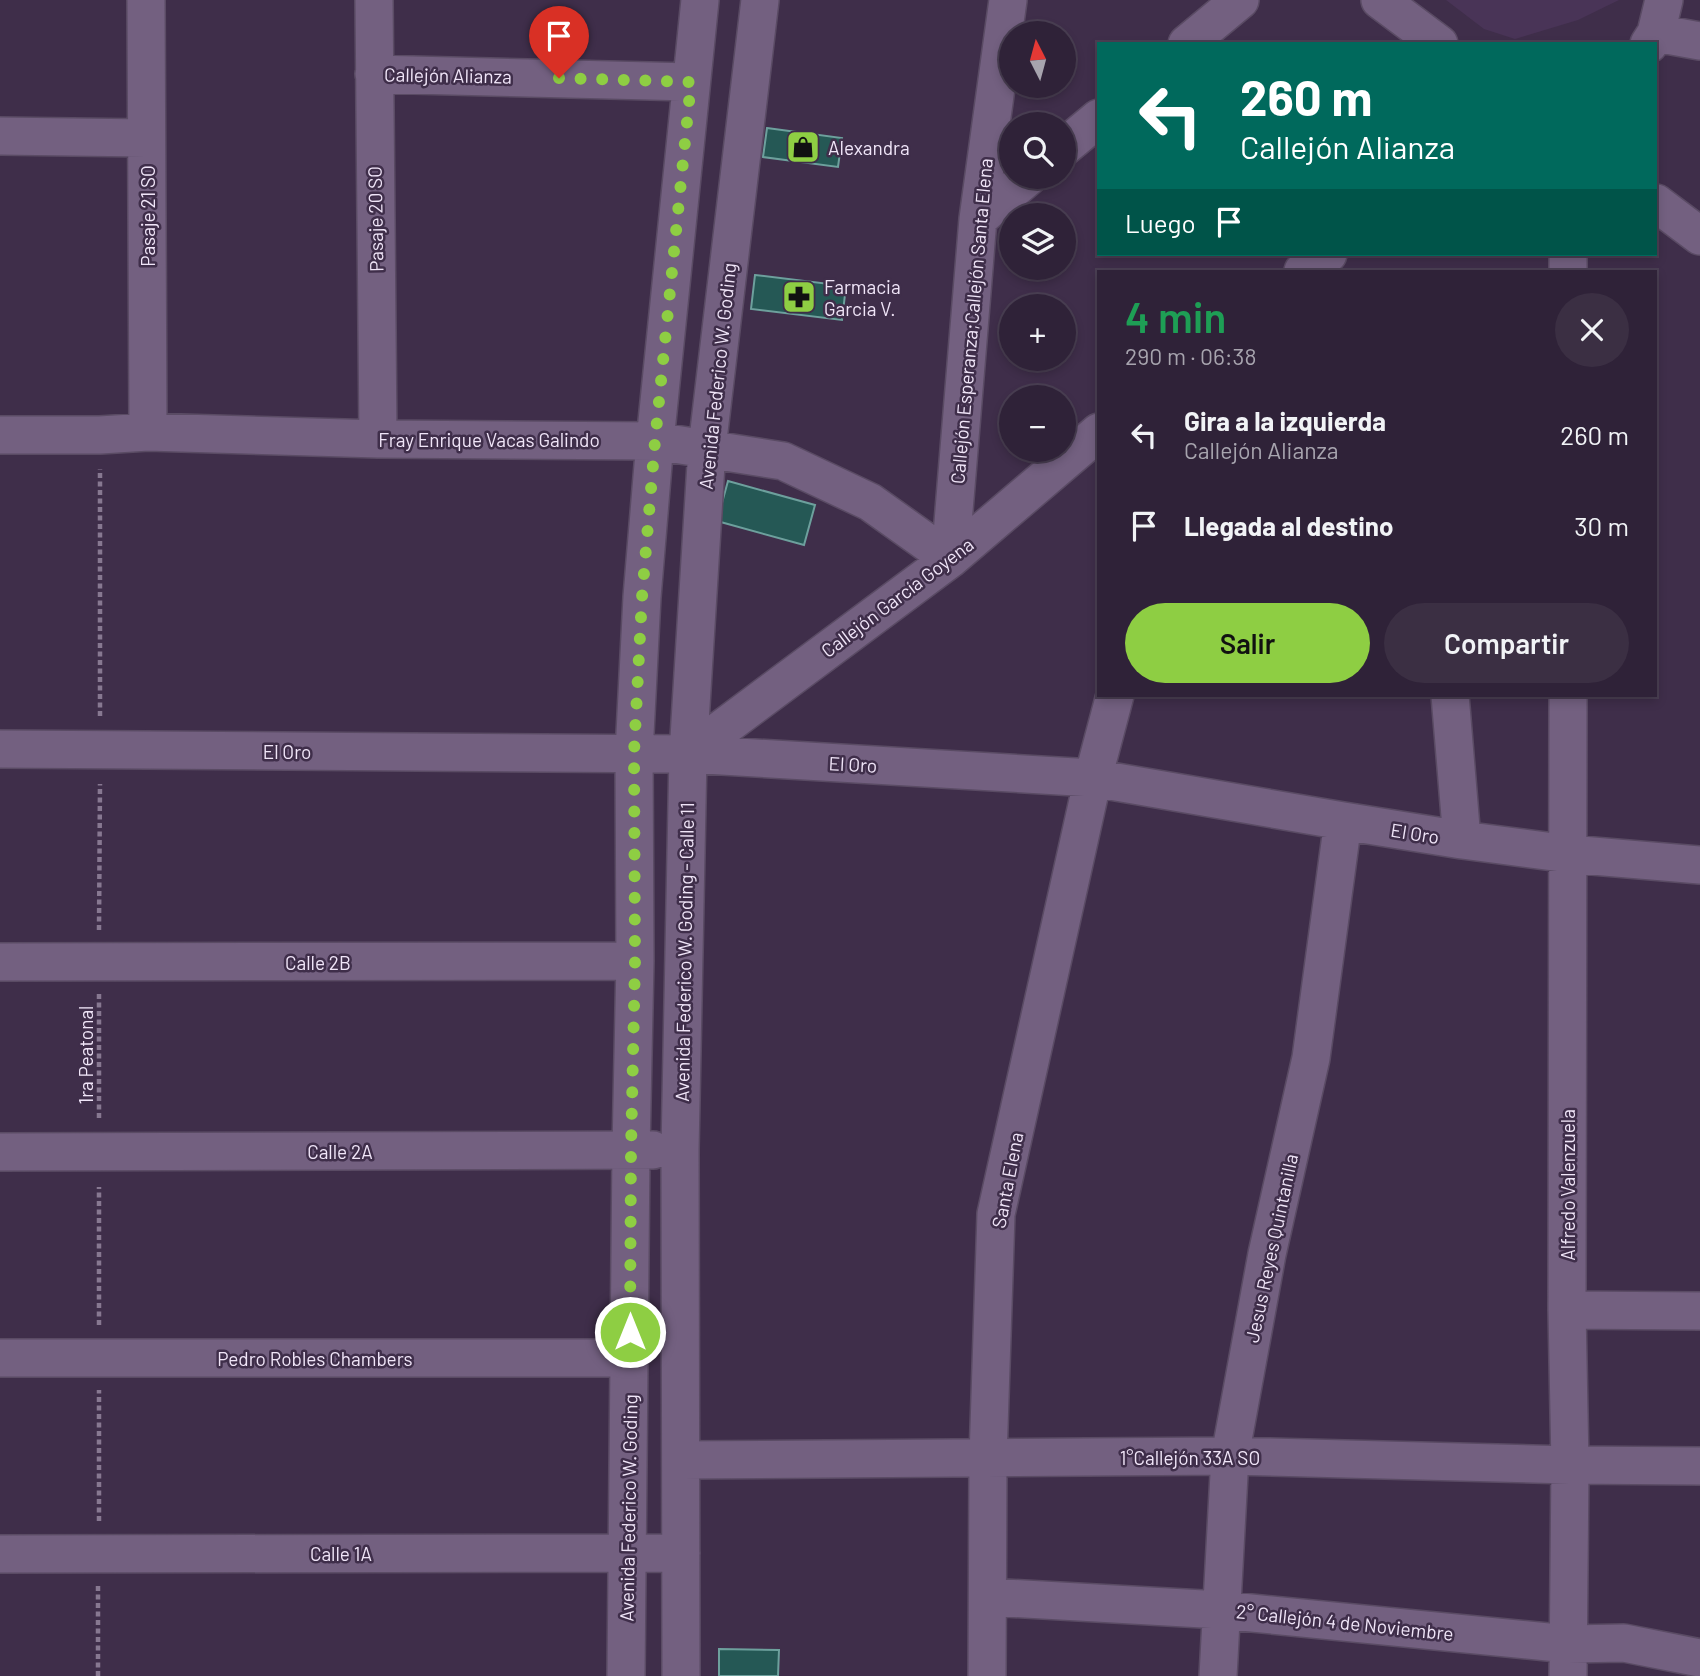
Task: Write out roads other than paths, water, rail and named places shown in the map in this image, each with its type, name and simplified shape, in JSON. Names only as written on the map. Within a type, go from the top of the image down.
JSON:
[{"type":"street","name":"Pasaje 21 SO","points":[[146,0],[148,432]]},
{"type":"street","name":"Pasaje 20 SO","points":[[374,0],[377,439]]},
{"type":"street","name":"Avenida Federico W. Goding","points":[[626,1676],[635,961],[634,753],[642,597],[655,441],[700,0]]},
{"type":"street","name":"Avenida Federico W. Goding","points":[[688,754],[708,448],[760,0]]},
{"type":"street","name":"Callejón Esperanza;Callejón Santa Elena","points":[[950,559],[978,219],[1008,0]]},
{"type":"street","points":[[1189,42],[1240,0]]},
{"type":"street","points":[[1380,0],[1436,42]]},
{"type":"street","points":[[1656,26],[1700,41]]},
{"type":"street","name":"Callejón Alianza","points":[[374,74],[691,82]]},
{"type":"street","points":[[1076,137],[1097,120]]},
{"type":"street","points":[[0,135],[146,138]]},
{"type":"street","points":[[978,219],[1014,189]]},
{"type":"street","points":[[1657,204],[1700,236]]},
{"type":"street","points":[[1304,270],[1325,256]]},
{"type":"street","name":"Fray Enrique Vacas Galindo","points":[[0,435],[148,432],[377,439],[655,441],[783,461],[870,502],[950,559]]},
{"type":"street","name":"Callejón García Goyena","points":[[688,754],[950,559],[1097,434]]},
{"type":"street","name":"Santa Elena","points":[[987,1676],[988,1458],[996,1214],[1093,778],[1114,697]]},
{"type":"street","points":[[1450,697],[1462,840]]},
{"type":"street","name":"Alfredo Valenzuela","points":[[1568,697],[1568,1660]]},
{"type":"street","name":"El Oro","points":[[0,748],[688,754],[1093,778],[1462,840],[1569,854],[1700,865]]},
{"type":"street","name":"Avenida Federico W. Goding - Calle 11","points":[[680,1150],[688,754]]},
{"type":"street","name":"Jesus Reyes Quintanilla","points":[[1218,1676],[1230,1456],[1267,1254],[1311,1058],[1343,821]]},
{"type":"street","name":"Calle 2B","points":[[0,962],[635,961]]},
{"type":"street","points":[[680,1150],[681,1676]]},
{"type":"street","name":"Calle 2A","points":[[0,1152],[680,1150]]},
{"type":"street","points":[[1567,1310],[1700,1311]]},
{"type":"street","name":"Pedro Robles Chambers","points":[[0,1358],[630,1358]]},
{"type":"street","name":"1°Callejón 33A SO","points":[[681,1460],[1230,1456],[1700,1466]]},
{"type":"street","name":"Calle 1A","points":[[0,1554],[681,1553]]},
{"type":"street","name":"2° Callejón 4 de Noviembre","points":[[988,1597],[1221,1610],[1568,1660],[1624,1643],[1700,1658]]},
{"type":"place","name":"Alexandra","points":[[803,147]]},
{"type":"place","name":"Farmacia Garcia V.","points":[[799,297]]}]
